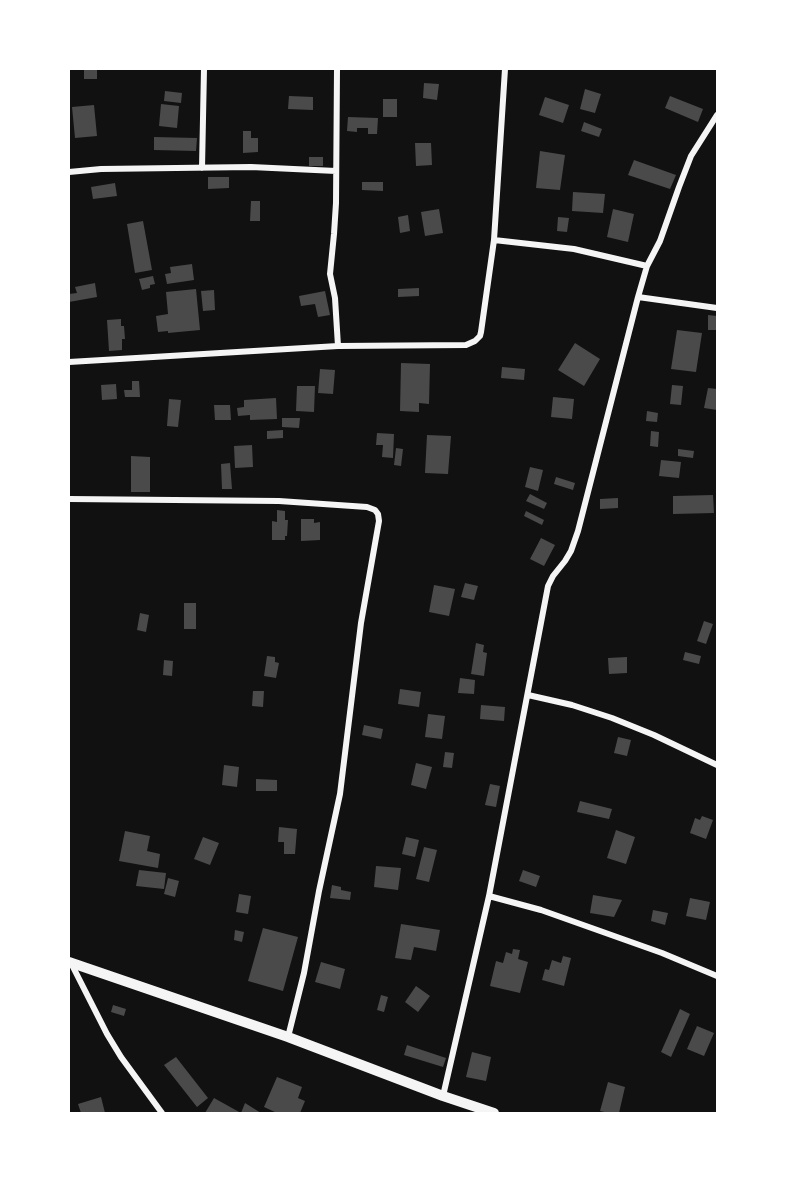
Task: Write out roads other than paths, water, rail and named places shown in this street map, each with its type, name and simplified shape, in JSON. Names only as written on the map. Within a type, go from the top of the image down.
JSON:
[{"type":"street","points":[[202,168],[204,69]]},
{"type":"street","points":[[337,69],[334,234],[330,274],[335,298],[338,346]]},
{"type":"street","points":[[69,362],[338,346],[471,344],[482,332],[494,240],[505,69]]},
{"type":"street","points":[[443,1096],[489,896],[548,586],[571,551],[578,531],[647,266],[660,241],[692,156],[717,115]]},
{"type":"street","points":[[69,172],[101,169],[251,167],[336,171]]},
{"type":"street","points":[[494,240],[574,249],[647,266]]},
{"type":"street","points":[[638,297],[717,308]]},
{"type":"street","points":[[69,499],[279,501],[367,507],[378,514],[379,521],[361,623],[340,794],[304,973],[288,1036]]},
{"type":"street","points":[[528,695],[572,705],[612,718],[717,765]]},
{"type":"street","points":[[489,896],[542,910],[662,953],[717,976]]},
{"type":"street","points":[[70,962],[288,1036],[443,1096],[494,1113]]},
{"type":"street","points":[[70,962],[107,1034],[159,1112]]}]
